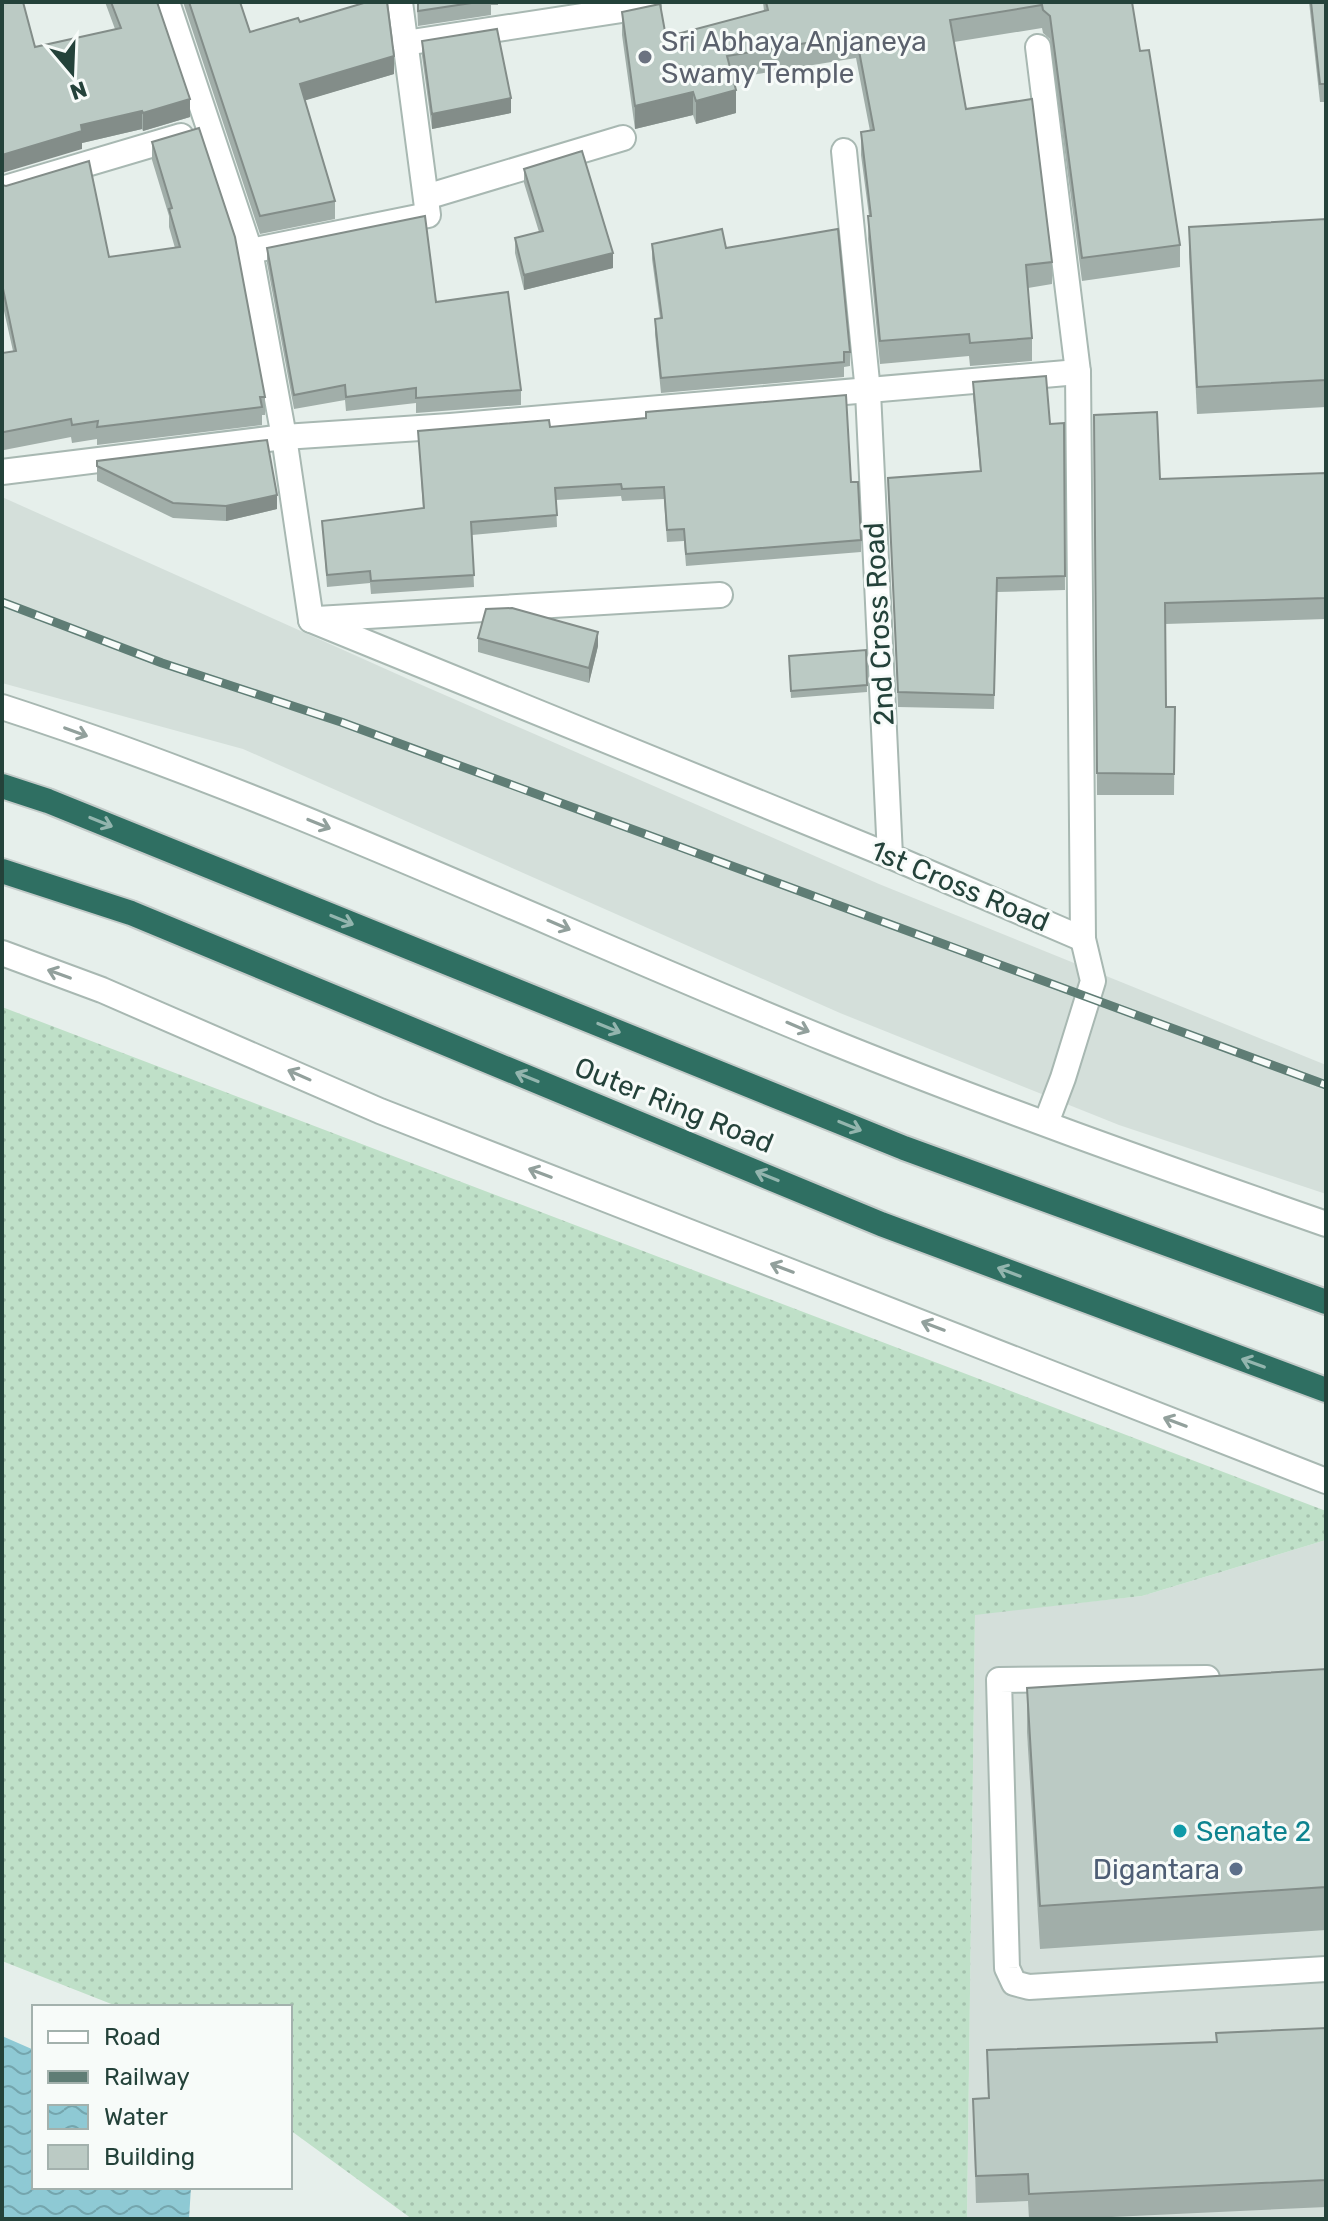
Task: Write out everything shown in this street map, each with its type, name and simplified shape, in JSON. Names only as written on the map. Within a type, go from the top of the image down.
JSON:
[{"type":"highway","name":"Outer Ring Road","points":[[2,786],[63,807],[904,1148],[1326,1302]]},
{"type":"highway","name":"Outer Ring Road","points":[[2,871],[131,913],[881,1224],[1326,1390]]},
{"type":"street","points":[[167,2],[250,251],[284,437],[311,620],[720,595]]},
{"type":"street","points":[[250,251],[428,215],[400,2]]},
{"type":"street","points":[[405,43],[648,6]]},
{"type":"street","name":"1st Cross Road","points":[[311,620],[890,856],[1083,939],[1078,372],[1038,47]]},
{"type":"street","points":[[2,189],[210,127]]},
{"type":"street","points":[[426,197],[623,138]]},
{"type":"street","name":"2nd Cross Road","points":[[844,151],[868,392],[890,856]]},
{"type":"street","points":[[2,472],[284,437],[868,392],[1078,372]]},
{"type":"street","points":[[2,707],[229,787],[829,1040],[1046,1123],[1326,1224]]},
{"type":"street","points":[[1046,1123],[1093,981],[1083,939]]},
{"type":"street","points":[[2,953],[102,990],[380,1111],[1326,1481]]},
{"type":"street","points":[[1233,1678],[999,1680],[1007,1968],[1014,1983],[1029,1987],[1326,1969]]},
{"type":"shaded area","points":[[2,497],[408,679],[879,884],[1326,1065],[1326,1194],[1119,1125],[840,1013],[243,749],[2,683]]},
{"type":"shaded area","points":[[1326,1540],[1326,2219],[967,2219],[975,1614],[1142,1596]]},
{"type":"green space","points":[[2,1007],[1326,1511],[1326,1540],[1142,1596],[975,1615],[967,2219],[412,2219],[292,2131],[292,2005],[114,2005],[2,1961]]},
{"type":"water","points":[[2,2036],[32,2049],[32,2189],[191,2189],[189,2219],[2,2219]]},
{"type":"building","points":[[2,2],[23,2],[35,47],[121,28],[111,2],[157,2],[190,99],[143,113],[81,125],[82,131],[2,155]]},
{"type":"building","points":[[189,2],[240,2],[250,32],[298,18],[300,22],[367,2],[387,2],[394,56],[300,84],[335,201],[260,216]]},
{"type":"building","points":[[418,2],[478,2],[418,11]]},
{"type":"building","points":[[766,2],[1132,2],[1140,51],[1149,50],[1180,245],[1082,258],[1050,16],[1042,5],[950,20],[966,109],[1032,99],[1052,262],[1026,265],[1032,338],[970,343],[969,334],[880,341],[861,132],[874,130],[856,35],[727,56],[736,90],[696,101],[693,92],[635,106],[622,12],[660,4],[666,37],[768,10]]},
{"type":"building","points":[[1311,2],[1326,2],[1326,84],[1320,84]]},
{"type":"building","points":[[497,29],[511,98],[432,114],[422,41]]},
{"type":"building","points":[[199,128],[235,237],[265,397],[260,397],[262,407],[97,427],[98,421],[72,425],[71,419],[2,432],[2,353],[16,351],[2,284],[2,185],[89,161],[109,257],[180,247],[152,142]]},
{"type":"building","points":[[582,151],[613,253],[524,275],[515,238],[543,231],[524,169]]},
{"type":"building","points":[[425,216],[436,302],[508,292],[521,390],[416,398],[416,388],[346,397],[345,385],[294,395],[267,248]]},
{"type":"building","points":[[1326,219],[1326,380],[1197,387],[1189,227]]},
{"type":"building","points":[[722,229],[726,248],[838,229],[850,352],[844,352],[844,362],[661,378],[655,319],[662,318],[652,244]]},
{"type":"building","points":[[1046,376],[1050,424],[1064,423],[1065,576],[997,578],[994,695],[898,692],[888,478],[981,471],[973,382]]},
{"type":"building","points":[[846,395],[851,482],[858,482],[861,540],[686,554],[684,529],[667,530],[664,487],[622,489],[621,484],[555,488],[557,515],[471,522],[474,575],[371,581],[370,571],[327,575],[322,521],[424,508],[418,431],[549,420],[550,427],[646,418],[646,412]]},
{"type":"building","points":[[1157,412],[1160,479],[1326,473],[1326,598],[1165,603],[1166,707],[1175,707],[1174,774],[1097,773],[1094,415]]},
{"type":"building","points":[[267,440],[277,495],[226,506],[173,503],[97,466],[97,461]]},
{"type":"building","points":[[512,608],[598,632],[589,668],[478,638],[486,609]]},
{"type":"building","points":[[866,650],[867,685],[791,691],[789,656]]},
{"type":"building","name":"Senate 2","points":[[1326,1669],[1326,1887],[1040,1906],[1027,1688]]},
{"type":"building","points":[[1326,2028],[1326,2180],[1029,2194],[1028,2174],[976,2176],[973,2099],[989,2098],[987,2050],[1217,2042],[1216,2033]]},
{"type":"railway","points":[[2,602],[162,663],[341,722],[1326,1085]]},
{"type":"place","name":"Sri Abhaya Anjaneya Swamy Temple","points":[[645,57]]},
{"type":"place","name":"Senate 2","points":[[1180,1831]]},
{"type":"place","name":"Digantara","points":[[1236,1869]]}]
